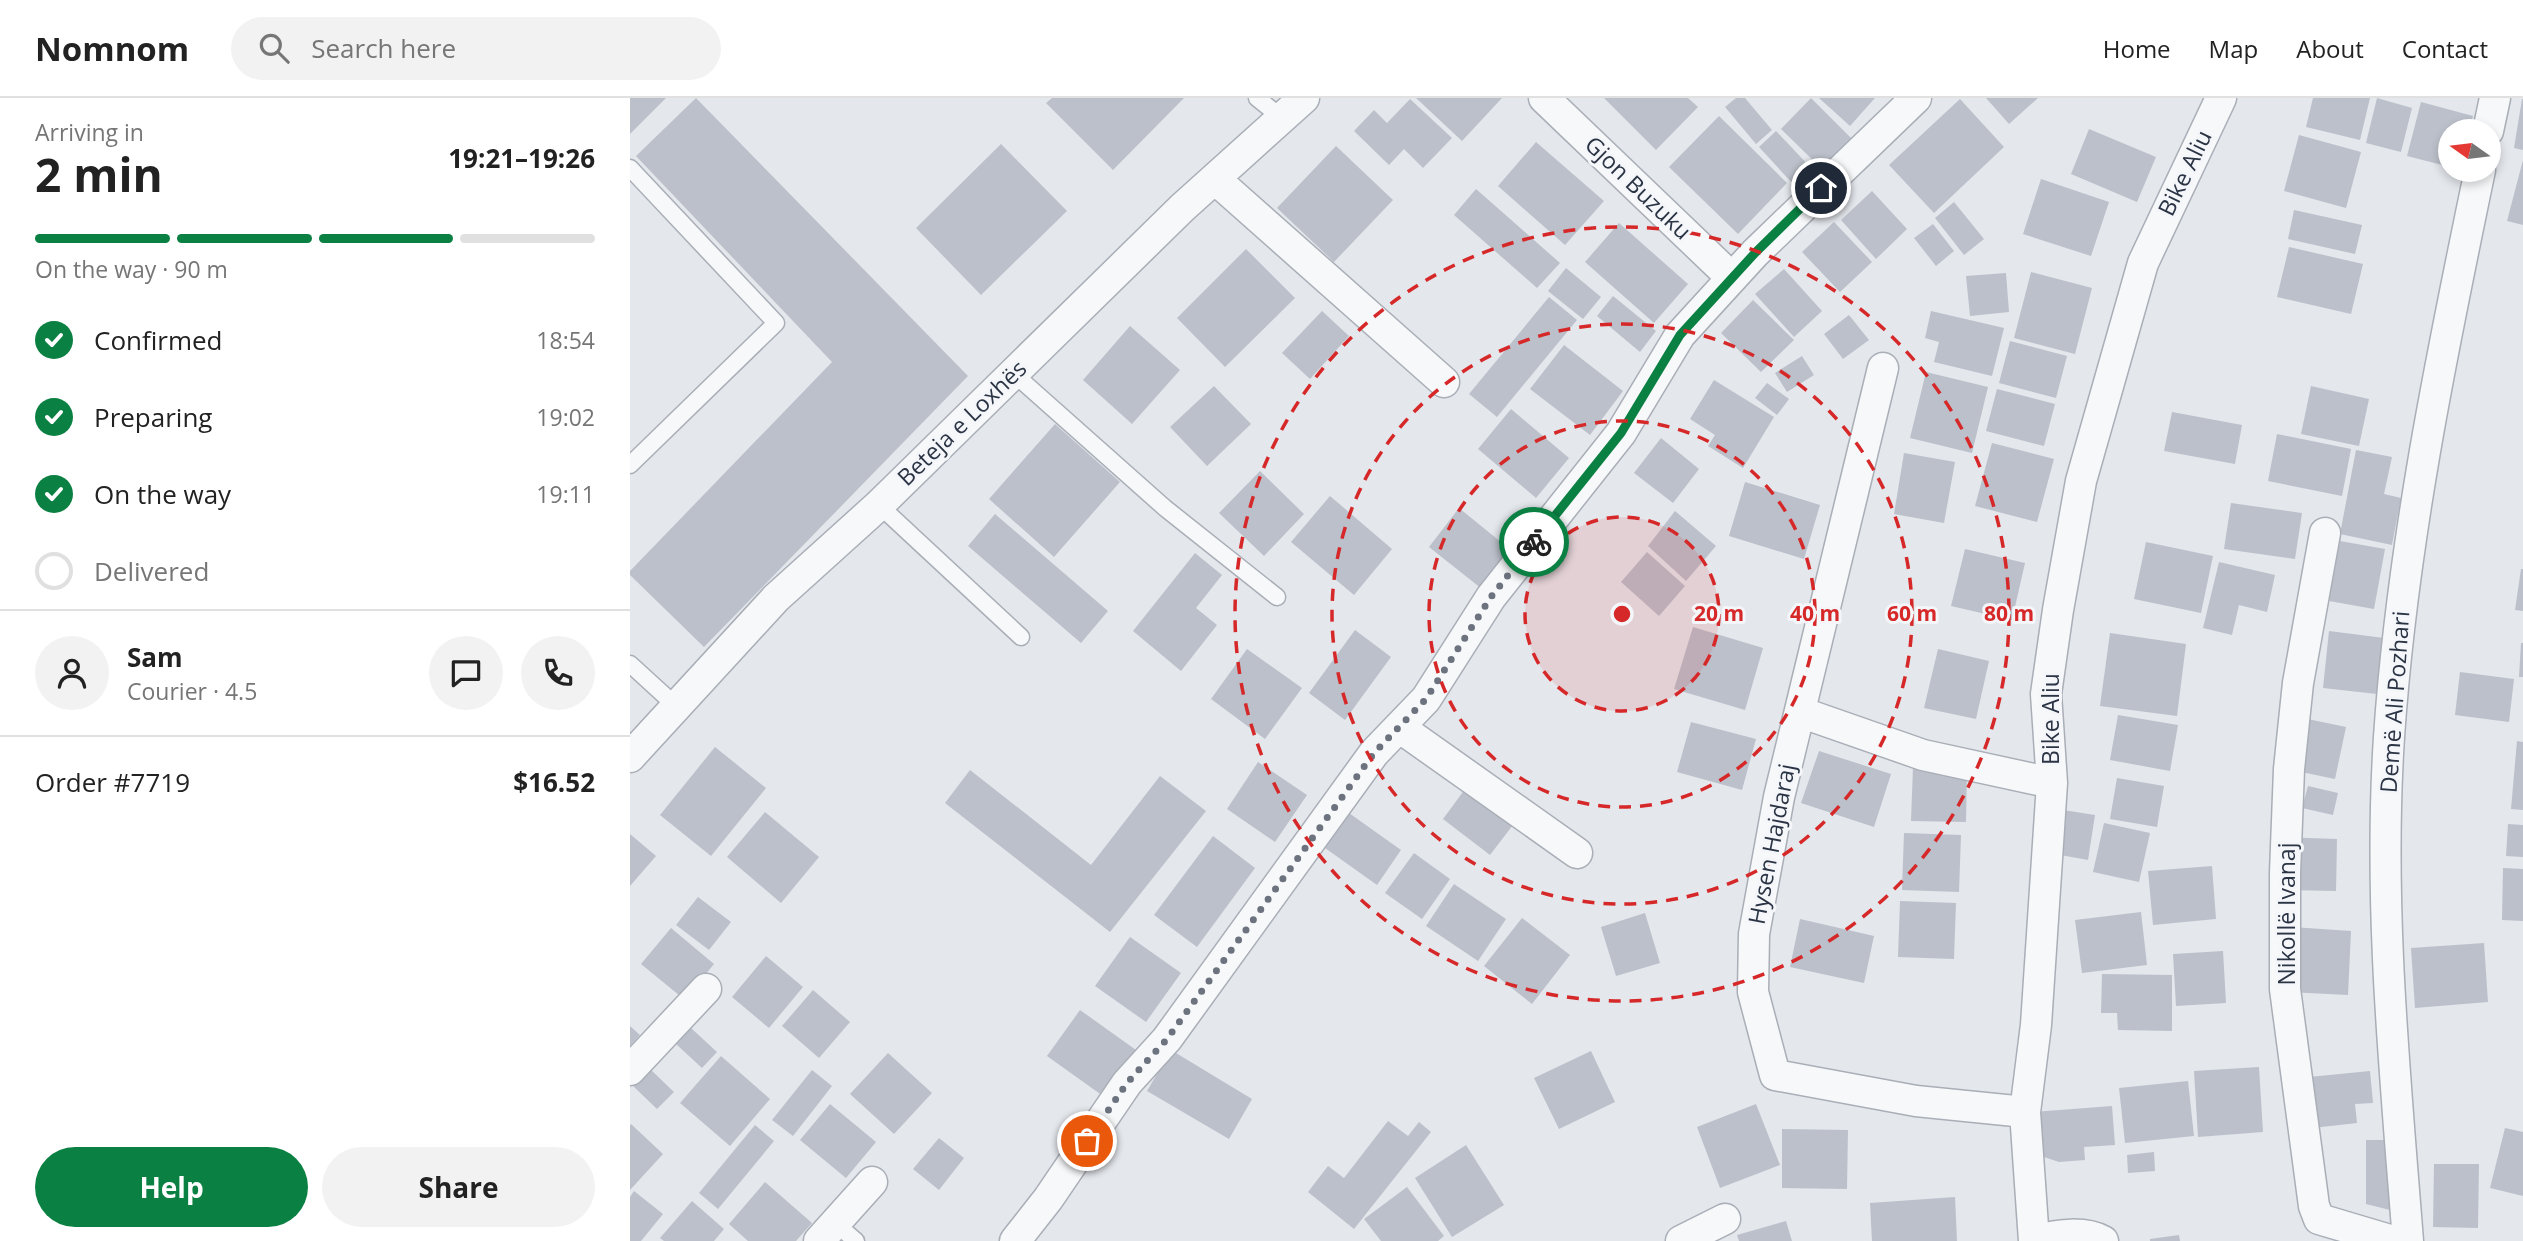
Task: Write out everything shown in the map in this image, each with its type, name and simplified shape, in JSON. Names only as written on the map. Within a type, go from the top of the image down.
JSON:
[{"type":"street","name":"Gjon Buzuku","points":[[1544,98],[1732,278]]},
{"type":"street","points":[[1015,1241],[1048,1199],[1127,1083],[1167,1039],[1374,753],[1426,699],[1491,597],[1621,433],[1680,335],[1732,278],[1916,98]]},
{"type":"street","name":"Bike Aliu","points":[[2103,1241],[2091,1235],[2036,1241],[2025,1112],[2036,1025],[2052,783],[2046,694],[2081,481],[2143,263],[2221,98]]},
{"type":"street","points":[[2491,119],[2495,98]]},
{"type":"street","name":"Beteja e Loxhës","points":[[630,757],[776,598],[879,505],[1214,179],[1293,108]]},
{"type":"street","points":[[1214,179],[1444,383]]},
{"type":"street","name":"Demë Ali Pozhari","points":[[2408,1241],[2386,899],[2389,738],[2402,603],[2422,477],[2453,299],[2477,182]]},
{"type":"street","name":"Hysen Hajdaraj","points":[[1883,368],[1779,797],[1755,934],[1753,992],[1775,1075],[1916,1101],[2025,1112]]},
{"type":"street","name":"Nikollë Ivanaj","points":[[2325,533],[2298,683],[2289,769],[2285,989],[2314,1206],[2319,1219],[2393,1241]]},
{"type":"street","points":[[1800,712],[1923,755],[2052,783]]},
{"type":"street","points":[[1399,727],[1577,853]]},
{"type":"street","points":[[630,1070],[706,989]]},
{"type":"street","points":[[837,1235],[872,1181]]},
{"type":"street","points":[[1681,1241],[1725,1219]]},
{"type":"lane","points":[[1257,98],[1293,108]]},
{"type":"lane","points":[[630,168],[776,323],[630,465]]},
{"type":"lane","points":[[1013,373],[1165,508],[1277,597]]},
{"type":"lane","points":[[879,505],[1021,637]]},
{"type":"lane","points":[[630,664],[676,706]]},
{"type":"building","points":[[630,98],[666,98],[630,134]]},
{"type":"building","points":[[696,98],[968,376],[704,647],[630,575],[630,571],[832,362],[636,156]]},
{"type":"building","points":[[1052,98],[1184,98],[1113,170],[1046,103]]},
{"type":"building","points":[[1416,98],[1502,98],[1462,141]]},
{"type":"building","points":[[1604,98],[1688,98],[1698,107],[1656,150]]},
{"type":"building","points":[[1736,98],[1745,98],[1772,130],[1756,144],[1725,107]]},
{"type":"building","points":[[1811,98],[1851,138],[1821,168],[1781,129]]},
{"type":"building","points":[[1819,98],[1875,98],[1850,126]]},
{"type":"building","points":[[1986,98],[2038,98],[2009,124]]},
{"type":"building","points":[[2313,98],[2370,98],[2360,140],[2306,127]]},
{"type":"building","points":[[2377,98],[2412,108],[2401,152],[2366,143]]},
{"type":"building","points":[[1410,99],[1452,138],[1423,168],[1404,149],[1389,165],[1354,131],[1374,110],[1387,123]]},
{"type":"building","points":[[1960,99],[2004,147],[1934,213],[1889,165]]},
{"type":"building","points":[[2523,99],[2523,150],[2514,148]]},
{"type":"building","points":[[2421,102],[2473,116],[2472,119],[2438,119],[2438,164],[2407,156]]},
{"type":"building","points":[[1719,116],[1787,183],[1738,234],[1669,167]]},
{"type":"building","points":[[2089,129],[2156,157],[2137,202],[2071,174]]},
{"type":"building","points":[[1776,131],[1812,169],[1794,185],[1759,147]]},
{"type":"building","points":[[2299,135],[2361,152],[2346,208],[2284,191]]},
{"type":"building","points":[[1536,142],[1604,201],[1565,245],[1498,186]]},
{"type":"building","points":[[1001,144],[1067,211],[981,295],[916,228]]},
{"type":"building","points":[[1336,146],[1393,200],[1334,262],[1277,208]]},
{"type":"building","points":[[2523,160],[2523,225],[2507,221]]},
{"type":"building","points":[[2041,179],[2109,202],[2091,256],[2023,234]]},
{"type":"building","points":[[1476,189],[1560,263],[1537,288],[1454,215]]},
{"type":"building","points":[[1872,191],[1907,229],[1876,259],[1841,220]]},
{"type":"building","points":[[1954,202],[1984,239],[1964,255],[1935,218]]},
{"type":"building","points":[[2294,210],[2362,225],[2355,254],[2288,239]]},
{"type":"building","points":[[1834,222],[1872,262],[1840,292],[1802,252]]},
{"type":"building","points":[[1619,223],[1688,284],[1654,323],[1585,262]]},
{"type":"building","points":[[1933,224],[1954,251],[1936,266],[1914,238]]},
{"type":"building","points":[[2289,247],[2363,264],[2351,314],[2277,297]]},
{"type":"building","points":[[1246,249],[1295,298],[1225,367],[1177,318]]},
{"type":"building","points":[[1566,268],[1601,297],[1583,319],[1548,291]]},
{"type":"building","points":[[1784,269],[1822,311],[1794,337],[1755,294]]},
{"type":"building","points":[[2031,272],[2092,288],[2075,354],[2014,338]]},
{"type":"building","points":[[2006,273],[2009,312],[1970,316],[1966,276]]},
{"type":"building","points":[[1613,296],[1656,331],[1640,352],[1597,316]]},
{"type":"building","points":[[1549,297],[1577,320],[1497,417],[1469,394]]},
{"type":"building","points":[[1753,300],[1794,340],[1761,372],[1721,333]]},
{"type":"building","points":[[1322,311],[1349,336],[1310,379],[1282,353]]},
{"type":"building","points":[[1931,311],[2004,328],[1992,376],[1934,362],[1939,342],[1925,338]]},
{"type":"building","points":[[1849,315],[1869,340],[1843,359],[1824,334]]},
{"type":"building","points":[[1130,326],[1180,370],[1132,424],[1083,380]]},
{"type":"building","points":[[2010,341],[2067,356],[2056,398],[1999,383]]},
{"type":"building","points":[[1564,345],[1623,391],[1590,435],[1530,389]]},
{"type":"building","points":[[1802,356],[1814,375],[1787,392],[1775,373]]},
{"type":"building","points":[[1926,372],[1988,387],[1972,453],[1910,438]]},
{"type":"building","points":[[1714,380],[1774,417],[1743,468],[1708,446],[1715,435],[1690,419]]},
{"type":"building","points":[[1767,383],[1789,399],[1777,415],[1755,398]]},
{"type":"building","points":[[1214,386],[1251,424],[1207,466],[1170,427]]},
{"type":"building","points":[[2311,386],[2369,399],[2359,446],[2301,434]]},
{"type":"building","points":[[1997,389],[2055,404],[2044,446],[1986,431]]},
{"type":"building","points":[[1511,409],[1569,458],[1536,498],[1478,449]]},
{"type":"building","points":[[2172,412],[2242,425],[2235,464],[2164,451]]},
{"type":"building","points":[[1055,424],[1120,482],[1054,557],[989,499]]},
{"type":"building","points":[[2277,434],[2351,449],[2342,496],[2268,481]]},
{"type":"building","points":[[1661,438],[1699,469],[1673,503],[1634,473]]},
{"type":"building","points":[[1992,443],[2054,459],[2037,522],[1975,506]]},
{"type":"building","points":[[2356,450],[2392,457],[2384,494],[2401,498],[2392,545],[2340,534]]},
{"type":"building","points":[[1904,453],[1955,462],[1944,523],[1894,514]]},
{"type":"building","points":[[1260,471],[1304,514],[1264,556],[1219,513]]},
{"type":"building","points":[[1745,482],[1820,505],[1804,559],[1729,536]]},
{"type":"building","points":[[1330,496],[1392,549],[1354,595],[1291,542]]},
{"type":"building","points":[[2231,503],[2302,513],[2295,559],[2224,549]]},
{"type":"building","points":[[1459,508],[1512,551],[1482,589],[1429,547]]},
{"type":"building","points":[[1675,511],[1716,546],[1686,581],[1648,546]]},
{"type":"building","points":[[995,514],[1108,611],[1081,643],[968,546]]},
{"type":"building","points":[[2340,541],[2385,549],[2374,609],[2329,601]]},
{"type":"building","points":[[2146,542],[2213,556],[2201,613],[2134,599]]},
{"type":"building","points":[[1965,549],[2025,563],[2012,620],[1951,606]]},
{"type":"building","points":[[1647,552],[1685,586],[1659,616],[1621,582]]},
{"type":"building","points":[[1195,553],[1222,575],[1196,608],[1217,625],[1181,671],[1133,631]]},
{"type":"building","points":[[2219,562],[2275,575],[2267,612],[2239,605],[2232,635],[2203,628]]},
{"type":"building","points":[[2523,569],[2523,611],[2515,610]]},
{"type":"building","points":[[1693,627],[1763,648],[1745,710],[1674,689]]},
{"type":"building","points":[[1355,630],[1391,657],[1345,720],[1309,693]]},
{"type":"building","points":[[2329,631],[2384,638],[2377,694],[2323,688]]},
{"type":"building","points":[[2110,633],[2186,644],[2177,716],[2100,706]]},
{"type":"building","points":[[2521,643],[2523,677],[2519,677]]},
{"type":"building","points":[[1247,649],[1302,688],[1265,739],[1211,699]]},
{"type":"building","points":[[1938,649],[1989,661],[1976,719],[1924,708]]},
{"type":"building","points":[[2460,672],[2514,679],[2509,722],[2455,715]]},
{"type":"building","points":[[2118,715],[2178,725],[2170,771],[2110,760]]},
{"type":"building","points":[[2298,717],[2346,727],[2335,779],[2287,769]]},
{"type":"building","points":[[1691,722],[1756,739],[1742,790],[1677,772]]},
{"type":"building","points":[[2517,741],[2523,742],[2523,810],[2511,809]]},
{"type":"building","points":[[715,747],[766,788],[711,856],[660,815]]},
{"type":"building","points":[[1819,751],[1891,774],[1874,827],[1801,803]]},
{"type":"building","points":[[1258,762],[1307,795],[1275,842],[1227,809]]},
{"type":"building","points":[[1913,767],[1967,768],[1966,822],[1911,821]]},
{"type":"building","points":[[970,770],[1091,865],[1160,776],[1206,811],[1110,932],[945,803]]},
{"type":"building","points":[[2117,778],[2164,786],[2157,827],[2110,819]]},
{"type":"building","points":[[1468,785],[1516,821],[1490,855],[1443,819]]},
{"type":"building","points":[[2308,786],[2338,793],[2333,815],[2302,808]]},
{"type":"building","points":[[2063,810],[2095,815],[2088,860],[2055,854]]},
{"type":"building","points":[[765,812],[819,857],[781,903],[727,857]]},
{"type":"building","points":[[1349,813],[1401,850],[1377,885],[1325,848]]},
{"type":"building","points":[[2104,823],[2150,833],[2139,882],[2093,872]]},
{"type":"building","points":[[2508,824],[2523,825],[2523,857],[2506,856]]},
{"type":"building","points":[[1904,833],[1961,835],[1959,892],[1902,890]]},
{"type":"building","points":[[630,834],[656,856],[630,886]]},
{"type":"building","points":[[1213,836],[1255,868],[1197,947],[1154,915]]},
{"type":"building","points":[[2282,837],[2337,839],[2336,891],[2281,890]]},
{"type":"building","points":[[1414,853],[1450,879],[1422,919],[1385,893]]},
{"type":"building","points":[[2212,866],[2216,919],[2153,925],[2148,871]]},
{"type":"building","points":[[2503,868],[2523,869],[2523,921],[2502,920]]},
{"type":"building","points":[[1454,884],[1506,919],[1478,961],[1426,926]]},
{"type":"building","points":[[698,897],[731,922],[709,950],[676,925]]},
{"type":"building","points":[[1900,901],[1956,903],[1954,959],[1898,957]]},
{"type":"building","points":[[2141,912],[2147,965],[2082,973],[2075,920]]},
{"type":"building","points":[[1645,913],[1660,963],[1616,976],[1601,927]]},
{"type":"building","points":[[1522,918],[1570,955],[1532,1004],[1484,966]]},
{"type":"building","points":[[1800,919],[1874,936],[1864,983],[1790,967]]},
{"type":"building","points":[[2292,927],[2351,931],[2348,995],[2288,992]]},
{"type":"building","points":[[671,928],[714,964],[685,1000],[641,964]]},
{"type":"building","points":[[1130,937],[1181,973],[1146,1022],[1095,986]]},
{"type":"building","points":[[2484,943],[2488,1002],[2415,1008],[2411,948]]},
{"type":"building","points":[[2223,951],[2226,1003],[2176,1006],[2173,954]]},
{"type":"building","points":[[766,956],[803,987],[769,1028],[732,997]]},
{"type":"building","points":[[2102,974],[2172,975],[2172,1031],[2118,1030],[2117,1013],[2101,1013]]},
{"type":"building","points":[[813,990],[850,1022],[819,1058],[782,1026]]},
{"type":"building","points":[[1080,1010],[1136,1050],[1103,1096],[1047,1056]]},
{"type":"building","points":[[630,1026],[640,1035],[630,1046]]},
{"type":"building","points":[[691,1028],[717,1052],[702,1068],[676,1044]]},
{"type":"building","points":[[1171,1050],[1252,1099],[1229,1139],[1147,1091]]},
{"type":"building","points":[[1591,1051],[1615,1102],[1559,1129],[1534,1078]]},
{"type":"building","points":[[888,1053],[932,1093],[894,1134],[850,1094]]},
{"type":"building","points":[[721,1056],[770,1099],[730,1146],[680,1103]]},
{"type":"building","points":[[2259,1067],[2263,1132],[2198,1137],[2194,1071]]},
{"type":"building","points":[[649,1068],[674,1092],[657,1109],[633,1086]]},
{"type":"building","points":[[812,1070],[832,1086],[793,1136],[772,1120]]},
{"type":"building","points":[[2370,1071],[2373,1103],[2355,1104],[2357,1123],[2313,1128],[2309,1077]]},
{"type":"building","points":[[2188,1081],[2194,1136],[2125,1143],[2119,1088]]},
{"type":"building","points":[[830,1104],[876,1142],[846,1178],[800,1140]]},
{"type":"building","points":[[1756,1104],[1780,1165],[1720,1188],[1697,1127]]},
{"type":"building","points":[[2112,1106],[2115,1145],[2084,1147],[2085,1160],[2059,1162],[2041,1156],[2033,1112]]},
{"type":"building","points":[[1388,1121],[1408,1136],[1419,1122],[1431,1132],[1354,1229],[1308,1192],[1328,1166],[1344,1178]]},
{"type":"building","points":[[631,1124],[663,1154],[630,1190],[630,1126]]},
{"type":"building","points":[[755,1125],[774,1141],[718,1209],[699,1193]]},
{"type":"building","points":[[2505,1128],[2523,1132],[2523,1196],[2490,1188]]},
{"type":"building","points":[[1782,1129],[1848,1130],[1847,1189],[1782,1188]]},
{"type":"building","points":[[939,1138],[964,1158],[939,1190],[913,1169]]},
{"type":"building","points":[[2366,1140],[2394,1140],[2394,1211],[2366,1204]]},
{"type":"building","points":[[1466,1145],[1504,1205],[1452,1237],[1415,1178]]},
{"type":"building","points":[[2154,1152],[2155,1171],[2128,1173],[2127,1155]]},
{"type":"building","points":[[2434,1164],[2479,1164],[2478,1228],[2433,1227]]},
{"type":"building","points":[[765,1182],[812,1223],[796,1241],[748,1241],[729,1224]]},
{"type":"building","points":[[1407,1187],[1444,1236],[1438,1241],[1381,1241],[1364,1219]]},
{"type":"building","points":[[634,1191],[663,1214],[641,1241],[630,1241],[630,1197]]},
{"type":"building","points":[[1955,1197],[1957,1241],[1872,1241],[1870,1203]]},
{"type":"building","points":[[692,1201],[724,1229],[714,1241],[664,1241],[660,1238]]},
{"type":"building","points":[[1786,1221],[1792,1241],[1739,1241],[1737,1235]]},
{"type":"building","points":[[2179,1235],[2180,1241],[2150,1241],[2150,1239]]},
{"type":"way so far","points":[[1087,1141],[1127,1083],[1167,1039],[1374,753],[1426,699],[1491,597],[1534,542]]},
{"type":"route","points":[[1534,542],[1621,433],[1680,335],[1755,253],[1821,188]]}]
